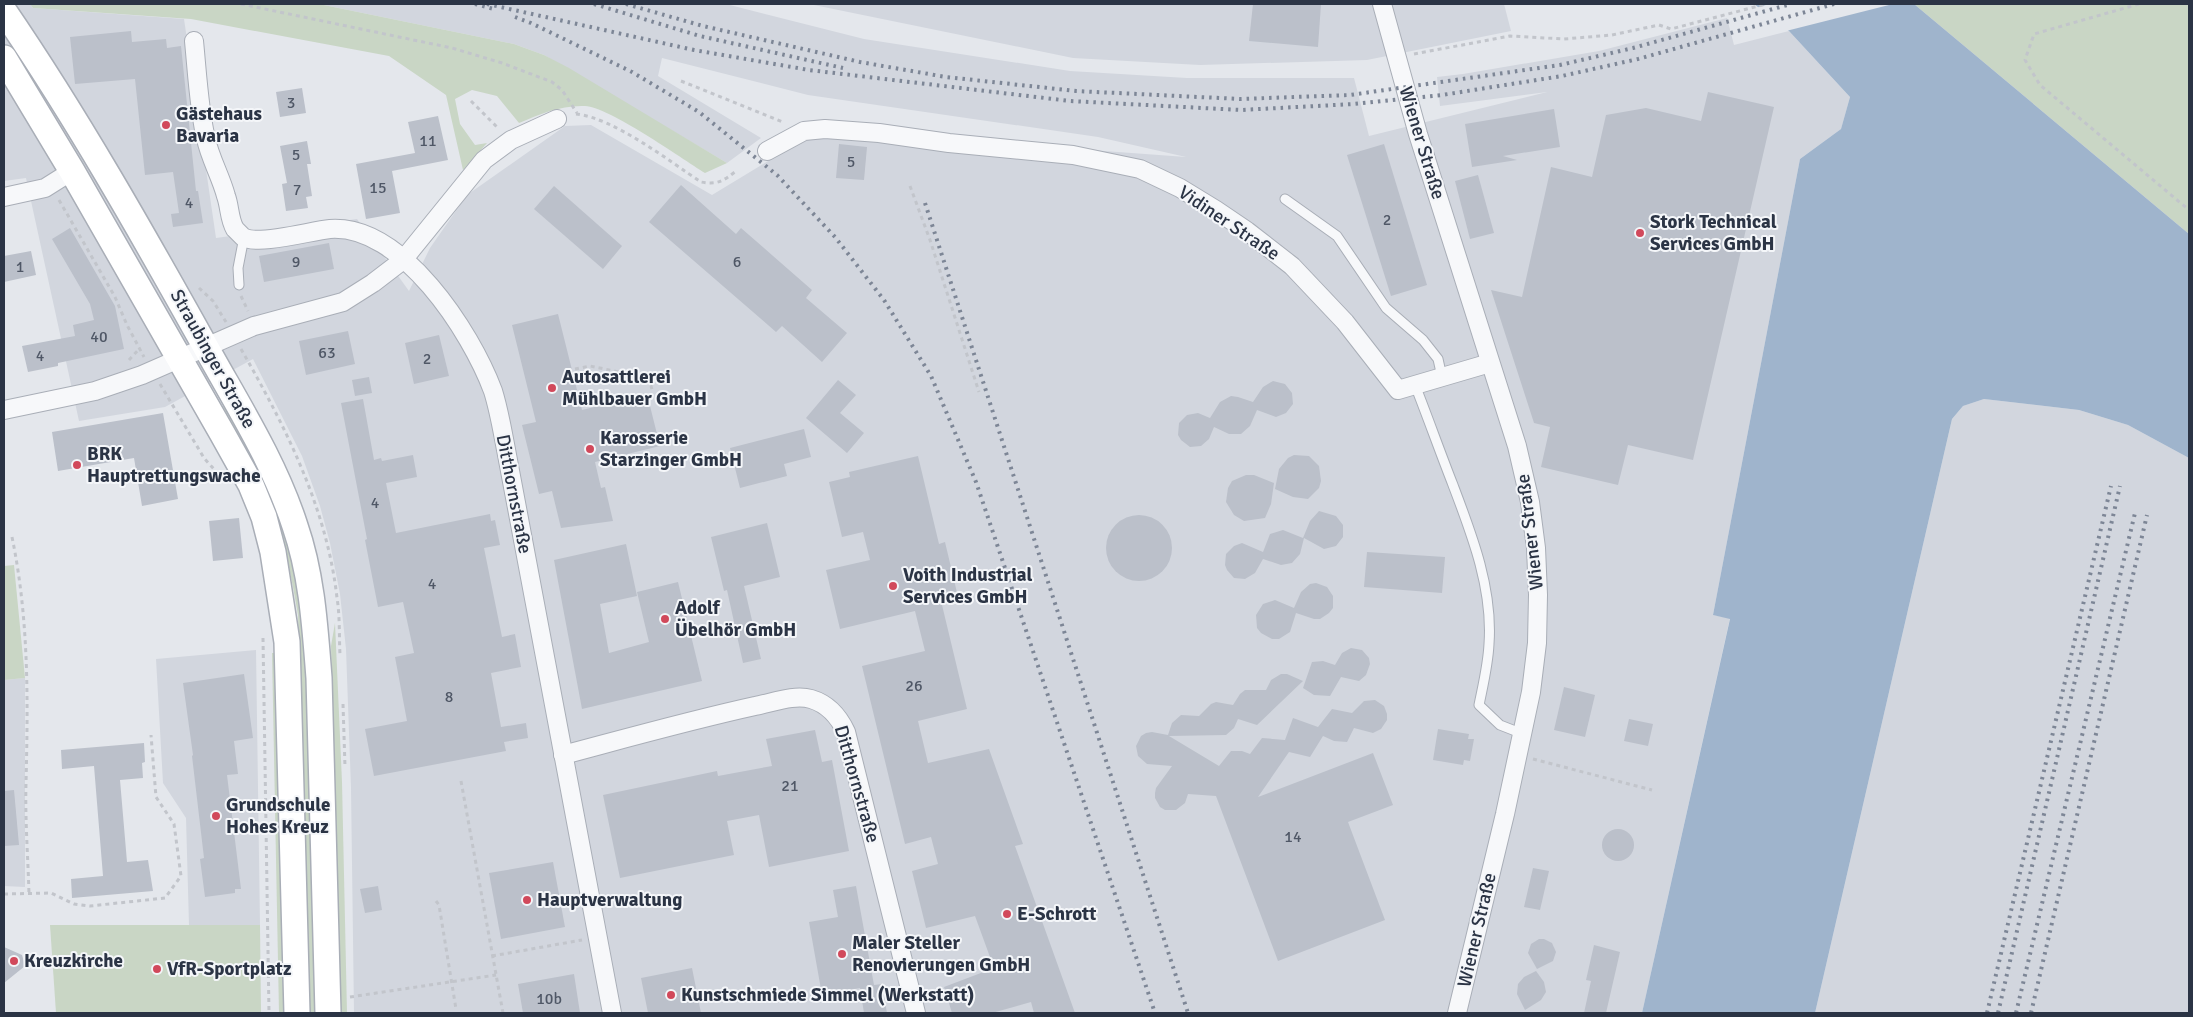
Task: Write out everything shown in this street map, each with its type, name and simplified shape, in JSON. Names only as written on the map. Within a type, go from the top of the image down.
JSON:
[{"type":"main road","name":"Straubinger Straße","points":[[4,11],[30,49],[104,171],[205,346],[278,477],[296,527],[306,567],[315,627],[319,678],[328,1013]]},
{"type":"main road","name":"Straubinger Straße","points":[[4,58],[62,177],[178,358],[251,485],[264,517],[273,552],[287,642],[297,1013]]},
{"type":"street","name":"Wiener Straße","points":[[1382,4],[1418,134],[1517,446],[1530,502],[1536,548],[1538,595],[1537,644],[1523,734],[1457,1013]]},
{"type":"street","points":[[194,41],[206,139],[225,190],[231,217],[236,229],[244,237]]},
{"type":"street","points":[[4,410],[95,392],[152,370],[254,326],[343,302],[373,283],[403,260],[484,160],[511,140],[557,119]]},
{"type":"street","name":"Vidiner Straße","points":[[767,151],[804,131],[825,129],[879,133],[949,143],[1073,155],[1140,170],[1180,188],[1247,231],[1292,266],[1346,322],[1398,390],[1490,363]]},
{"type":"street","points":[[4,197],[34,192],[62,177]]},
{"type":"street","name":"Ditthornstraße","points":[[244,237],[260,240],[330,230],[350,230],[367,235],[403,260],[434,290],[456,318],[476,354],[493,393],[504,439],[612,1013]]},
{"type":"street","name":"Ditthornstraße","points":[[563,755],[724,713],[794,698],[811,699],[828,707],[840,718],[846,732],[916,1013]]},
{"type":"lane","points":[[1285,199],[1337,236],[1386,308],[1423,340],[1438,359],[1442,377]]},
{"type":"lane","points":[[239,285],[238,268],[244,237]]},
{"type":"lane","points":[[1415,385],[1473,538],[1482,571],[1490,642],[1479,705],[1500,725],[1523,734]]},
{"type":"path","points":[[241,4],[452,48],[502,63],[552,82],[562,90],[576,114]]},
{"type":"path","points":[[1397,58],[1510,36],[1564,39],[1612,35],[1659,25],[1672,29],[1701,23],[1766,4]]},
{"type":"path","points":[[2139,4],[2034,34],[2024,60],[2040,85],[2189,210]]},
{"type":"path","points":[[681,81],[804,131]]},
{"type":"path","points":[[471,101],[511,140]]},
{"type":"path","points":[[557,119],[576,114],[587,115],[621,131],[701,182],[714,184],[724,180],[736,171]]},
{"type":"path","points":[[62,177],[58,198],[115,297],[127,325],[152,370],[204,458],[223,479]]},
{"type":"path","points":[[910,186],[930,240],[979,392]]},
{"type":"path","points":[[239,285],[240,294],[254,326]]},
{"type":"path","points":[[575,369],[590,366],[638,376],[650,386],[653,393]]},
{"type":"path","points":[[12,537],[19,572],[28,675],[26,785],[29,894]]},
{"type":"path","points":[[263,634],[269,1013]]},
{"type":"path","points":[[4,894],[52,893],[74,904],[90,906],[165,898],[181,876],[174,824],[156,797],[151,735]]},
{"type":"path","points":[[1518,755],[1652,790]]},
{"type":"path","points":[[461,781],[503,1013]]},
{"type":"path","points":[[436,901],[439,904],[450,982],[456,1009]]},
{"type":"path","points":[[492,956],[597,937]]},
{"type":"path","points":[[350,997],[496,974]]},
{"type":"shaded area","points":[[4,4],[30,4],[33,8],[184,19],[216,238],[357,219],[409,291],[430,248],[467,195],[565,126],[591,125],[712,195],[819,130],[1186,157],[1098,137],[808,95],[662,58],[658,76],[761,138],[727,163],[544,55],[514,44],[319,4],[726,4],[864,39],[1070,71],[1187,78],[1354,78],[1369,136],[1547,92],[1440,106],[1437,77],[1599,51],[1727,18],[1734,45],[1789,31],[1850,97],[1841,129],[1800,159],[1713,615],[1730,618],[1642,1013],[354,1013],[351,788],[346,649],[340,594],[330,543],[320,506],[302,456],[253,359],[165,407],[79,421],[26,178],[4,181]]},
{"type":"shaded area","points":[[809,4],[1504,4],[1511,31],[1367,60],[1200,65],[1073,58]]},
{"type":"shaded area","points":[[1984,399],[2079,410],[2128,425],[2189,458],[2189,1013],[1815,1013],[1952,419],[1963,406]]},
{"type":"shaded area","points":[[256,650],[260,925],[189,925],[186,818],[163,783],[156,659]]},
{"type":"shaded area","points":[[25,678],[25,887],[4,886],[4,680]]},
{"type":"green space","points":[[30,4],[319,4],[514,44],[544,55],[569,68],[727,163],[705,173],[627,124],[596,109],[585,106],[543,113],[519,123],[497,96],[472,90],[455,99],[460,124],[475,145],[487,143],[463,170],[446,95],[389,56],[191,19],[33,8]]},
{"type":"green space","points":[[1914,4],[2189,4],[2189,234]]},
{"type":"green space","points":[[228,405],[273,494],[295,568],[306,628],[318,1013],[309,1013],[298,615],[286,553],[273,508],[252,460],[223,407]]},
{"type":"green space","points":[[14,565],[25,678],[4,680],[4,566]]},
{"type":"green space","points":[[335,623],[342,782],[347,1013],[340,1013],[331,646]]},
{"type":"green space","points":[[272,653],[278,653],[287,1013],[279,1013]]},
{"type":"green space","name":"VfR-Sportplatz","points":[[50,925],[260,925],[261,1013],[56,1013]]},
{"type":"water","points":[[1754,4],[1914,4],[2189,234],[2189,458],[2128,425],[2079,410],[1984,399],[1963,406],[1952,419],[1815,1013],[1642,1013],[1730,619],[1713,615],[1800,159],[1841,129],[1850,97],[1789,31]]},
{"type":"pier","points":[[1769,4],[1893,4],[1786,31],[1756,8]]},
{"type":"building","points":[[1253,4],[1321,4],[1318,47],[1249,41]]},
{"type":"building","points":[[131,31],[132,42],[166,39],[167,48],[181,46],[196,191],[198,191],[203,223],[173,227],[171,214],[179,213],[173,172],[145,175],[135,79],[75,84],[70,37]]},
{"type":"building","points":[[302,88],[306,113],[280,117],[276,92]]},
{"type":"building","name":"Stork Technical Services GmbH","points":[[1708,92],[1774,107],[1693,460],[1628,445],[1618,485],[1541,467],[1550,427],[1534,423],[1491,290],[1522,297],[1551,167],[1592,177],[1606,115],[1646,108],[1701,121]]},
{"type":"building","points":[[1554,109],[1560,147],[1503,156],[1517,160],[1472,167],[1465,124]]},
{"type":"building","points":[[438,116],[448,160],[392,171],[400,213],[366,219],[356,164],[415,153],[408,122]]},
{"type":"building","points":[[307,141],[311,164],[307,164],[312,196],[306,197],[308,208],[286,211],[282,184],[287,183],[280,146]]},
{"type":"building","points":[[839,144],[867,147],[864,180],[836,178]]},
{"type":"building","points":[[1384,144],[1427,285],[1391,296],[1347,155]]},
{"type":"building","points":[[1478,175],[1494,233],[1470,239],[1455,181]]},
{"type":"building","points":[[681,185],[736,234],[741,228],[812,290],[806,298],[847,333],[822,362],[782,326],[776,332],[649,222]]},
{"type":"building","points":[[554,186],[622,246],[603,269],[534,209]]},
{"type":"building","points":[[70,228],[115,306],[124,349],[58,363],[58,366],[28,372],[22,346],[75,336],[73,325],[94,320],[90,304],[52,239]]},
{"type":"building","points":[[329,243],[334,269],[264,282],[259,256]]},
{"type":"building","points":[[31,251],[36,275],[4,282],[4,256]]},
{"type":"building","points":[[558,314],[582,410],[647,394],[660,446],[595,462],[601,488],[605,487],[613,521],[561,528],[552,491],[539,494],[522,425],[536,422],[512,325]]},
{"type":"building","points":[[348,331],[355,364],[306,375],[299,341]]},
{"type":"building","points":[[439,335],[449,376],[414,384],[405,343]]},
{"type":"building","points":[[369,377],[372,393],[355,396],[352,380]]},
{"type":"building","points":[[838,380],[856,395],[840,413],[864,433],[847,453],[806,418]]},
{"type":"building","points":[[1273,381],[1285,384],[1292,393],[1293,404],[1286,413],[1276,417],[1257,410],[1250,426],[1241,434],[1229,434],[1214,427],[1209,439],[1201,446],[1190,447],[1181,440],[1178,435],[1179,423],[1187,415],[1198,413],[1210,418],[1220,402],[1231,396],[1253,402],[1263,387]]},
{"type":"building","points":[[363,399],[374,460],[381,458],[382,461],[413,455],[417,477],[386,483],[396,533],[490,514],[491,521],[495,520],[500,545],[484,548],[502,637],[515,634],[521,667],[491,673],[501,727],[526,723],[528,738],[504,742],[506,751],[374,776],[365,729],[407,721],[395,657],[414,653],[403,602],[378,607],[341,403]]},
{"type":"building","name":"BRK Hauptrettungswache","points":[[163,413],[178,499],[142,506],[134,458],[58,471],[52,432]]},
{"type":"building","points":[[804,429],[811,457],[784,464],[787,476],[740,488],[730,448]]},
{"type":"building","points":[[1294,455],[1309,456],[1319,466],[1321,481],[1319,488],[1308,499],[1293,497],[1275,489],[1279,469],[1288,458]]},
{"type":"building","points":[[918,456],[939,544],[945,542],[959,601],[942,605],[967,709],[918,721],[928,763],[989,749],[1023,844],[1015,846],[1075,1013],[1034,1013],[1031,1002],[992,1013],[952,1013],[944,987],[994,968],[975,916],[926,928],[912,871],[938,864],[931,837],[905,844],[862,666],[925,651],[915,611],[840,629],[826,570],[870,560],[863,532],[842,537],[829,482],[850,477],[849,472]]},
{"type":"building","points":[[1246,475],[1254,475],[1274,483],[1271,504],[1265,518],[1244,521],[1234,515],[1226,502],[1228,488],[1232,481]]},
{"type":"building","points":[[1319,511],[1336,516],[1343,525],[1343,537],[1336,546],[1324,549],[1304,538],[1300,554],[1292,563],[1281,565],[1263,559],[1255,573],[1245,579],[1234,578],[1227,570],[1225,565],[1226,554],[1234,546],[1242,543],[1263,552],[1270,534],[1283,530],[1303,538],[1310,521]]},
{"type":"building","points":[[1139,515],[1152,518],[1162,525],[1169,535],[1172,548],[1169,561],[1162,571],[1152,578],[1139,581],[1126,578],[1116,571],[1109,561],[1106,548],[1109,535],[1116,525],[1126,518]]},
{"type":"building","points":[[239,518],[243,558],[213,561],[209,521]]},
{"type":"building","points":[[767,523],[780,577],[744,586],[761,659],[743,663],[727,590],[724,591],[711,537]]},
{"type":"building","points":[[626,544],[637,596],[600,604],[609,653],[649,642],[637,592],[678,582],[702,681],[582,709],[554,560]]},
{"type":"building","points":[[1367,552],[1445,557],[1442,593],[1364,587]]},
{"type":"building","points":[[1316,583],[1327,587],[1333,596],[1333,608],[1329,613],[1320,619],[1314,619],[1296,613],[1290,632],[1279,639],[1272,639],[1261,633],[1257,628],[1256,615],[1263,604],[1275,600],[1294,608],[1301,592],[1310,584]]},
{"type":"building","points":[[1351,648],[1362,650],[1369,658],[1370,664],[1366,675],[1359,681],[1341,677],[1330,696],[1314,695],[1303,688],[1312,662],[1323,661],[1335,665],[1342,653]]},
{"type":"building","points":[[244,674],[253,738],[234,741],[238,774],[227,775],[241,889],[235,889],[235,893],[205,897],[200,859],[204,858],[183,683]]},
{"type":"building","points":[[1281,674],[1287,674],[1303,681],[1257,725],[1238,719],[1234,728],[1226,735],[1169,736],[1219,766],[1231,751],[1242,751],[1250,754],[1262,738],[1285,740],[1293,718],[1318,727],[1332,709],[1352,713],[1364,701],[1375,700],[1384,706],[1387,714],[1387,720],[1381,729],[1373,733],[1354,728],[1347,742],[1334,741],[1323,736],[1310,757],[1289,752],[1258,797],[1373,753],[1393,805],[1348,822],[1385,920],[1278,961],[1216,796],[1188,794],[1185,803],[1176,810],[1165,810],[1160,807],[1155,798],[1156,788],[1172,766],[1147,764],[1138,756],[1136,746],[1141,736],[1146,733],[1152,732],[1168,735],[1172,723],[1181,715],[1199,716],[1211,704],[1216,702],[1233,705],[1245,690],[1266,690],[1271,680]]},
{"type":"building","points":[[1564,687],[1595,695],[1585,737],[1554,730]]},
{"type":"building","points":[[1629,719],[1653,724],[1648,746],[1624,741]]},
{"type":"building","points":[[1438,729],[1469,734],[1468,739],[1474,739],[1470,761],[1464,760],[1463,765],[1433,760]]},
{"type":"building","points":[[815,730],[822,762],[832,760],[849,851],[769,867],[759,815],[727,821],[734,855],[620,878],[603,795],[717,771],[718,776],[772,766],[766,739]]},
{"type":"building","points":[[144,743],[145,762],[142,763],[143,778],[120,780],[127,862],[148,860],[153,891],[72,898],[71,879],[103,876],[94,766],[62,769],[61,750]]},
{"type":"building","points":[[14,790],[19,845],[4,846],[4,791]]},
{"type":"building","points":[[1618,829],[1624,830],[1629,834],[1633,839],[1633,851],[1629,856],[1624,860],[1618,861],[1612,860],[1607,856],[1603,851],[1602,845],[1603,839],[1607,834],[1612,830]]},
{"type":"building","name":"Hauptverwaltung","points":[[553,862],[565,927],[501,939],[489,873]]},
{"type":"building","points":[[1533,868],[1549,871],[1540,910],[1524,907]]},
{"type":"building","points":[[378,886],[382,910],[365,913],[360,889]]},
{"type":"building","name":"Maler Steller Renovierungen GmbH","points":[[856,886],[874,985],[882,984],[887,1013],[864,1013],[860,988],[822,995],[809,922],[838,917],[833,890]]},
{"type":"building","points":[[1539,939],[1552,943],[1556,952],[1553,961],[1537,969],[1528,953],[1531,944]]},
{"type":"building","points":[[1594,945],[1620,952],[1606,1013],[1584,1013],[1591,981],[1586,980]]},
{"type":"building","name":"Kreuzkirche","points":[[4,947],[22,955],[25,966],[4,983]]},
{"type":"building","name":"Kunstschmiede Simmel (Werkstatt)","points":[[692,968],[701,1013],[648,1013],[641,978]]},
{"type":"building","points":[[1536,971],[1544,982],[1546,992],[1541,1000],[1525,1010],[1517,994],[1518,984],[1524,977]]},
{"type":"building","points":[[574,974],[580,1013],[523,1013],[518,984]]},
{"type":"railway","points":[[475,4],[494,9]]},
{"type":"railway","points":[[487,4],[694,50],[809,70],[1070,101],[1241,110],[1354,104],[1442,95],[1562,76],[1638,59],[1834,4]]},
{"type":"railway","points":[[594,4],[700,36],[843,68]]},
{"type":"railway","points":[[626,4],[703,26],[860,62],[946,77],[1076,91],[1240,99],[1350,95],[1560,65],[1633,48],[1791,4]]},
{"type":"railway","points":[[515,17],[632,72],[699,112],[777,175],[835,237],[884,300],[931,376],[976,482],[1155,1013]]},
{"type":"railway","points":[[925,203],[1188,1013]]},
{"type":"railway","points":[[1987,1013],[2111,486]]},
{"type":"railway","points":[[1998,1013],[2120,486]]},
{"type":"railway","points":[[2016,1013],[2135,513]]},
{"type":"railway","points":[[2031,1013],[2147,515]]},
{"type":"place","name":"Gästehaus Bavaria","points":[[166,125]]},
{"type":"place","name":"Stork Technical Services GmbH","points":[[1640,233]]},
{"type":"place","name":"Autosattlerei Mühlbauer GmbH","points":[[552,388]]},
{"type":"place","name":"Karosserie Starzinger GmbH","points":[[590,449]]},
{"type":"place","name":"BRK Hauptrettungswache","points":[[77,465]]},
{"type":"place","name":"Voith Industrial Services GmbH","points":[[893,586]]},
{"type":"place","name":"Adolf Übelhör GmbH","points":[[665,619]]},
{"type":"place","name":"Grundschule Hohes Kreuz","points":[[216,816]]},
{"type":"place","name":"Hauptverwaltung","points":[[527,900]]},
{"type":"place","name":"E-Schrott","points":[[1007,914]]},
{"type":"place","name":"Maler Steller Renovierungen GmbH","points":[[842,954]]},
{"type":"place","name":"Kreuzkirche","points":[[14,961]]},
{"type":"place","name":"VfR-Sportplatz","points":[[157,969]]},
{"type":"place","name":"Kunstschmiede Simmel (Werkstatt)","points":[[671,995]]}]
